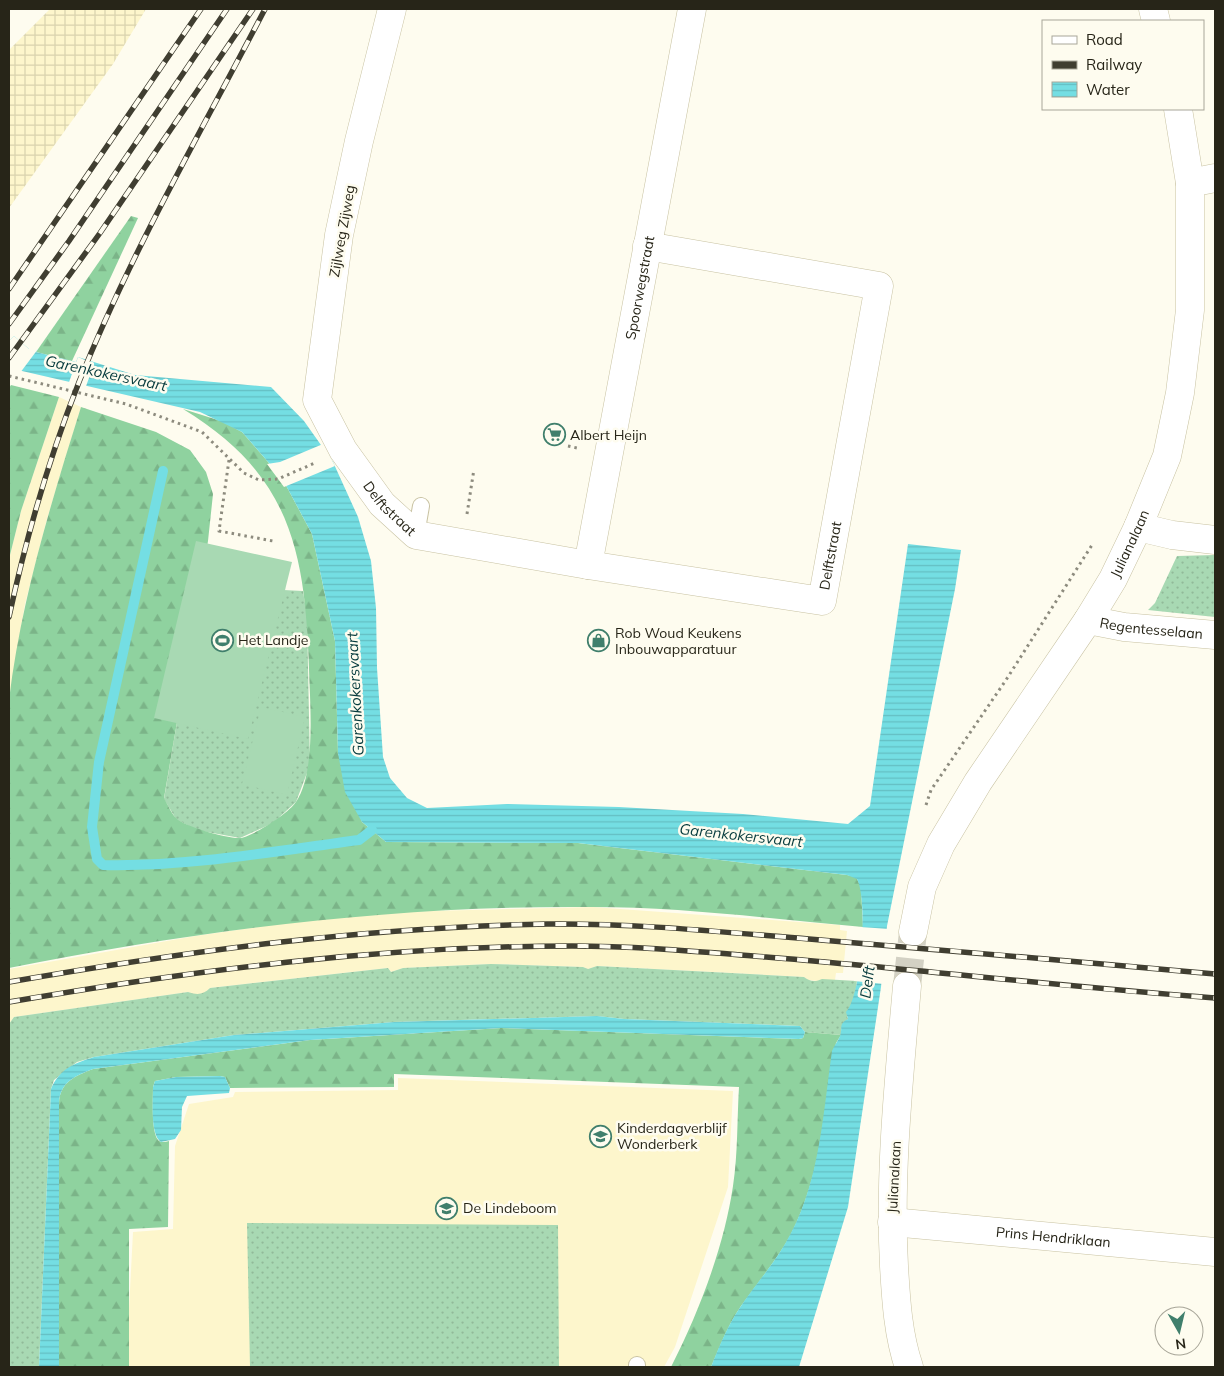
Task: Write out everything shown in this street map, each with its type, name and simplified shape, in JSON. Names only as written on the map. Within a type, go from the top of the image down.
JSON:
[{"type":"street","name":"Zijlweg Zijweg","points":[[332,455],[317,400],[339,235],[359,141],[392,9]]},
{"type":"street","name":"Spoorwegstraat","points":[[588,565],[692,9]]},
{"type":"street","name":"Julianalaan","points":[[913,932],[922,888],[941,844],[978,782],[1088,620],[1113,579],[1138,527],[1167,456],[1180,394],[1202,181],[1178,110]]},
{"type":"street","name":"Delftstraat","points":[[332,455],[416,535],[588,565],[822,601],[880,286],[647,246]]},
{"type":"street","points":[[1138,527],[1172,535],[1215,540]]},
{"type":"street","name":"Regentesselaan","points":[[1088,620],[1124,626],[1215,635]]},
{"type":"street","name":"Julianalaan","points":[[907,986],[897,1101],[892,1222],[896,1306],[909,1367]]},
{"type":"street","name":"Prins Hendriklaan","points":[[892,1222],[1215,1252]]},
{"type":"lane","points":[[416,535],[421,506]]},
{"type":"path","points":[[9,376],[126,404],[202,432],[237,467],[259,480],[278,479],[332,455]]},
{"type":"path","points":[[229,460],[219,531],[273,541]]},
{"type":"path","points":[[467,514],[474,468]]},
{"type":"path","points":[[925,807],[932,790],[1006,680],[1093,544]]},
{"type":"shaded area","points":[[50,9],[146,9],[113,64],[9,208],[9,50]]},
{"type":"shaded area","points":[[59,397],[81,407],[47,519],[25,604],[9,700],[9,559],[21,511]]},
{"type":"shaded area","points":[[593,907],[840,925],[840,930],[847,931],[843,973],[836,973],[835,980],[817,981],[808,980],[804,977],[598,966],[588,969],[583,967],[491,964],[403,968],[391,972],[388,968],[210,988],[205,993],[196,995],[188,992],[14,1017],[9,1024],[9,969],[195,936],[285,923],[390,912]]},
{"type":"shaded area","name":"De Lindeboom","points":[[398,1078],[733,1091],[728,1187],[675,1347],[664,1367],[126,1367],[133,1232],[173,1229],[175,1146],[189,1104],[233,1097],[235,1092],[398,1090]]},
{"type":"green space","points":[[131,216],[138,218],[72,361],[36,352]]},
{"type":"green space","points":[[11,385],[59,397],[21,511],[9,559],[9,388]]},
{"type":"green space","points":[[81,407],[156,432],[190,450],[206,472],[213,494],[208,541],[164,798],[173,814],[180,821],[206,831],[240,838],[261,829],[286,812],[296,802],[306,779],[310,750],[311,720],[305,607],[299,568],[290,531],[274,498],[252,466],[222,437],[183,409],[221,421],[242,432],[282,478],[312,534],[335,641],[338,753],[362,822],[386,842],[578,843],[847,875],[856,877],[861,887],[863,927],[660,909],[518,907],[445,910],[299,922],[226,931],[81,954],[9,968],[9,700],[21,626],[38,552]]},
{"type":"green space","name":"Het Landje","points":[[196,541],[292,562],[248,739],[154,718]]},
{"type":"green space","points":[[1215,555],[1215,617],[1148,610],[1155,603],[1177,556]]},
{"type":"green space","points":[[200,586],[303,591],[307,616],[310,765],[296,802],[273,823],[240,838],[196,830],[176,819],[164,799]]},
{"type":"green space","points":[[261,707],[305,717],[287,795],[242,784]]},
{"type":"green space","points":[[491,964],[583,967],[588,969],[597,966],[804,977],[813,981],[822,979],[857,981],[854,1001],[847,1016],[848,1019],[841,1029],[841,1035],[805,1032],[800,1026],[624,1019],[597,1016],[394,1022],[234,1035],[94,1057],[77,1062],[54,1080],[51,1089],[39,1367],[9,1367],[9,1024],[14,1017],[188,992],[200,994],[210,988],[388,968],[391,972],[403,968]]},
{"type":"green space","points":[[501,1028],[799,1039],[803,1038],[805,1032],[841,1035],[836,1043],[816,1165],[801,1212],[780,1253],[736,1313],[711,1367],[671,1367],[701,1302],[717,1256],[729,1209],[735,1174],[739,1087],[394,1074],[394,1087],[230,1088],[225,1077],[220,1076],[176,1077],[155,1081],[153,1087],[154,1130],[159,1141],[169,1141],[168,1227],[129,1229],[129,1367],[59,1367],[59,1103],[62,1090],[70,1081],[80,1074],[93,1069],[310,1040]]},
{"type":"green space","points":[[247,1223],[558,1225],[559,1367],[250,1367]]},
{"type":"water","points":[[14,336],[29,349],[38,349],[36,352],[76,362],[78,357],[135,375],[271,387],[304,421],[333,462],[358,517],[371,561],[376,608],[377,668],[383,757],[390,778],[407,798],[427,808],[507,804],[619,807],[743,814],[848,824],[870,806],[908,544],[961,550],[955,589],[887,926],[881,987],[848,1207],[799,1367],[711,1367],[735,1316],[791,1233],[801,1212],[808,1190],[823,1121],[832,1051],[840,1036],[842,1024],[848,1019],[846,1012],[852,1002],[859,968],[863,926],[860,890],[857,879],[847,875],[578,843],[386,842],[362,822],[345,792],[338,753],[335,641],[312,534],[282,478],[242,432],[200,412],[9,368],[9,341]]},
{"type":"water","points":[[597,1016],[624,1019],[800,1026],[805,1032],[803,1038],[799,1039],[501,1028],[310,1040],[93,1069],[75,1077],[65,1085],[59,1103],[59,1367],[39,1367],[51,1089],[58,1076],[68,1068],[94,1057],[234,1035],[394,1022]]},
{"type":"water","points":[[176,1077],[225,1077],[230,1088],[229,1093],[187,1096],[182,1107],[181,1130],[175,1139],[161,1142],[157,1138],[154,1125],[153,1087],[155,1081]]},
{"type":"pier","points":[[14,336],[29,349],[38,349],[20,373],[9,371],[9,341]]},
{"type":"pier","points":[[78,357],[94,364],[85,389],[68,385]]},
{"type":"pier","points":[[323,444],[335,466],[284,487],[267,464],[280,462]]},
{"type":"pier","points":[[860,927],[890,929],[884,984],[854,981]]},
{"type":"waterway","points":[[163,471],[99,762],[92,827],[97,859],[103,865],[199,861],[359,840],[372,830]]},
{"type":"tunnel","points":[[907,986],[913,932]]},
{"type":"railway","points":[[9,289],[201,9]]},
{"type":"railway","points":[[9,324],[69,241],[227,9]]},
{"type":"railway","points":[[9,358],[100,233],[253,9]]},
{"type":"railway","points":[[9,617],[48,469],[68,411],[99,334],[144,239],[265,9]]},
{"type":"railway","points":[[9,982],[143,960],[277,942],[411,930],[547,924],[645,926],[1215,974]]},
{"type":"railway","points":[[9,1002],[219,970],[359,955],[430,950],[572,946],[694,951],[1215,998]]},
{"type":"place","name":"Albert Heijn","points":[[554,435]]},
{"type":"place","name":"Het Landje","points":[[222,640]]},
{"type":"place","name":"Rob Woud Keukens Inbouwapparatuur","points":[[599,641]]},
{"type":"place","name":"Kinderdagverblijf Wonderberk","points":[[601,1136]]},
{"type":"place","name":"De Lindeboom","points":[[447,1208]]},
{"type":"water label","name":"Garenkokersvaart","points":[[106,373]]},
{"type":"water label","name":"Garenkokersvaart","points":[[355,694]]},
{"type":"water label","name":"Garenkokersvaart","points":[[741,835]]},
{"type":"water label","name":"Delft","points":[[867,982]]}]
